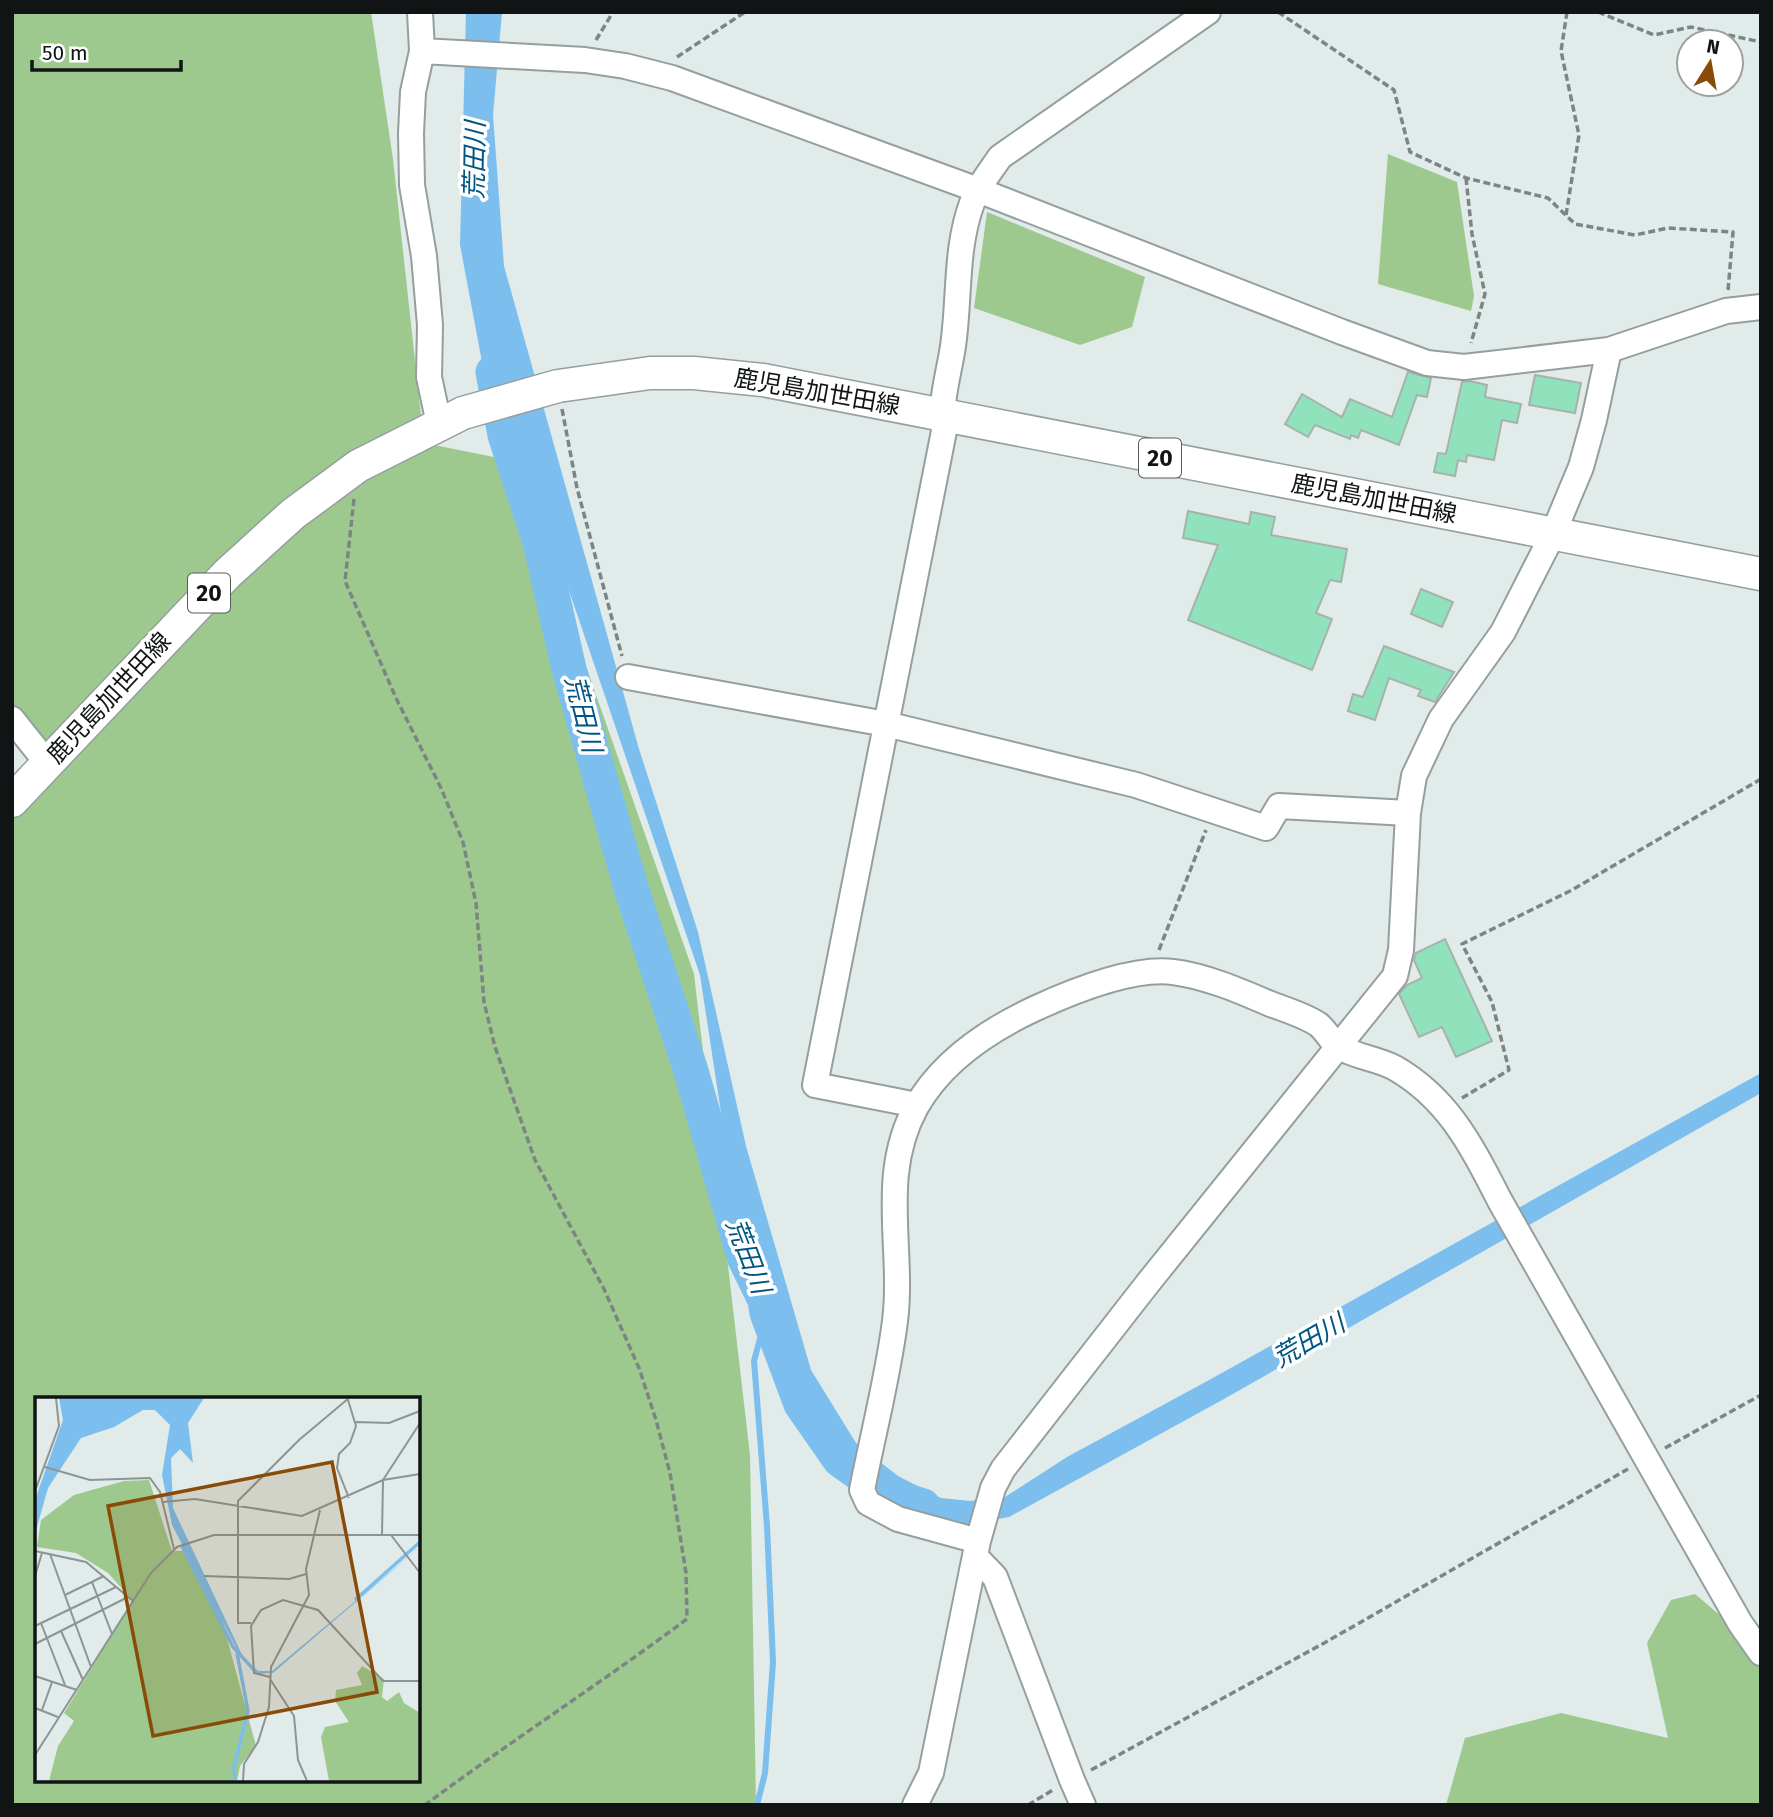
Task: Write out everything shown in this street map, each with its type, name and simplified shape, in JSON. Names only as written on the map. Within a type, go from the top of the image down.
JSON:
[{"type":"main road","name":"鹿児島加世田線","points":[[12,801],[228,573],[293,514],[358,466],[451,419],[558,386],[650,373],[694,373],[763,380],[1761,574]]},
{"type":"street","points":[[420,12],[432,51],[413,92],[412,185],[424,256],[430,325],[429,377],[451,419]]},
{"type":"street","points":[[918,1105],[815,1085],[944,431],[941,415],[954,343],[958,272],[964,232],[978,190],[1000,158],[1208,12]]},
{"type":"street","points":[[432,51],[585,60],[625,66],[672,79],[978,190],[1427,363],[1464,367],[1609,350],[1726,311],[1761,307]]},
{"type":"street","points":[[915,1805],[931,1773],[977,1544],[993,1488],[1003,1469],[1148,1283],[1395,976],[1401,950],[1408,813],[1414,776],[1441,719],[1503,632],[1553,534],[1581,467],[1609,350]]},
{"type":"street","points":[[628,677],[886,724],[1136,785],[1266,828],[1279,806],[1408,813]]},
{"type":"street","points":[[13,723],[47,763]]},
{"type":"street","points":[[1083,1805],[995,1577],[977,1544],[898,1519],[868,1503],[862,1490],[895,1321],[895,1178],[900,1150],[918,1105],[948,1065],[986,1035],[1011,1020],[1088,988],[1151,972],[1192,976],[1249,995],[1317,1024],[1338,1046],[1389,1065],[1415,1079],[1445,1108],[1469,1142],[1646,1459],[1740,1623],[1761,1653]]},
{"type":"path","points":[[585,60],[613,12]]},
{"type":"path","points":[[652,74],[745,12]]},
{"type":"path","points":[[1278,12],[1394,90],[1410,152],[1466,178],[1548,198],[1575,224],[1635,235],[1668,228],[1733,232],[1726,311]]},
{"type":"path","points":[[1566,215],[1579,135],[1560,51],[1567,12]]},
{"type":"path","points":[[1598,12],[1654,35],[1691,27],[1761,42]]},
{"type":"path","points":[[1464,367],[1485,294],[1472,234],[1466,178]]},
{"type":"path","points":[[558,386],[577,488],[628,677]]},
{"type":"path","points":[[358,466],[345,581],[391,685],[442,788],[463,842],[476,903],[484,1002],[495,1047],[535,1160],[604,1289],[639,1368],[670,1473],[686,1573],[687,1619],[611,1675],[509,1742],[425,1805]]},
{"type":"path","points":[[1445,1108],[1509,1069],[1492,1002],[1462,944],[1572,890],[1761,779]]},
{"type":"path","points":[[1151,972],[1213,812]]},
{"type":"path","points":[[1027,1805],[1326,1642],[1761,1395]]},
{"type":"green space","points":[[12,12],[371,12],[393,159],[424,443],[514,461],[694,974],[750,1455],[756,1805],[12,1805],[12,800],[47,762],[12,703]]},
{"type":"green space","points":[[1388,154],[1457,182],[1474,296],[1471,311],[1378,284]]},
{"type":"green space","points":[[987,212],[1145,277],[1132,327],[1080,345],[974,308]]},
{"type":"green space","points":[[1695,1594],[1761,1650],[1761,1805],[1446,1805],[1465,1738],[1561,1713],[1668,1738],[1647,1643],[1671,1600]]},
{"type":"water","points":[[466,12],[502,12],[493,115],[504,266],[639,749],[698,932],[746,1146],[811,1370],[856,1443],[898,1476],[941,1498],[970,1501],[1005,1497],[1067,1457],[1761,1073],[1761,1093],[1224,1399],[1009,1517],[967,1525],[929,1516],[893,1501],[844,1455],[796,1368],[727,1152],[700,975],[531,479],[482,362],[460,245]]},
{"type":"building","points":[[1408,372],[1431,378],[1427,397],[1417,395],[1399,445],[1361,430],[1358,438],[1351,435],[1350,439],[1315,425],[1308,437],[1285,424],[1302,394],[1342,417],[1350,399],[1392,417]]},
{"type":"building","points":[[1535,375],[1581,383],[1575,413],[1529,405]]},
{"type":"building","points":[[1462,382],[1487,385],[1485,397],[1521,404],[1517,423],[1502,420],[1494,460],[1467,455],[1466,462],[1458,460],[1455,476],[1434,472],[1438,453],[1446,454]]},
{"type":"building","points":[[1188,511],[1249,524],[1251,512],[1275,517],[1271,535],[1347,549],[1341,582],[1330,580],[1316,613],[1332,619],[1312,670],[1188,620],[1218,545],[1183,538]]},
{"type":"building","points":[[1421,589],[1453,602],[1442,627],[1411,614]]},
{"type":"building","points":[[1384,646],[1454,672],[1435,702],[1418,696],[1421,690],[1389,678],[1375,720],[1348,711],[1353,694],[1363,697]]},
{"type":"building","points":[[1445,939],[1492,1041],[1456,1057],[1442,1027],[1419,1037],[1399,994],[1407,985],[1422,978],[1414,960],[1416,953]]},
{"type":"waterway","name":"荒田川","points":[[493,372],[505,435],[540,542],[569,669],[632,891],[691,1071],[744,1257],[765,1300],[767,1313],[801,1404],[840,1460],[891,1496],[923,1506]]},
{"type":"waterway","points":[[757,1805],[765,1773],[773,1662],[767,1526],[754,1361],[767,1313]]}]
